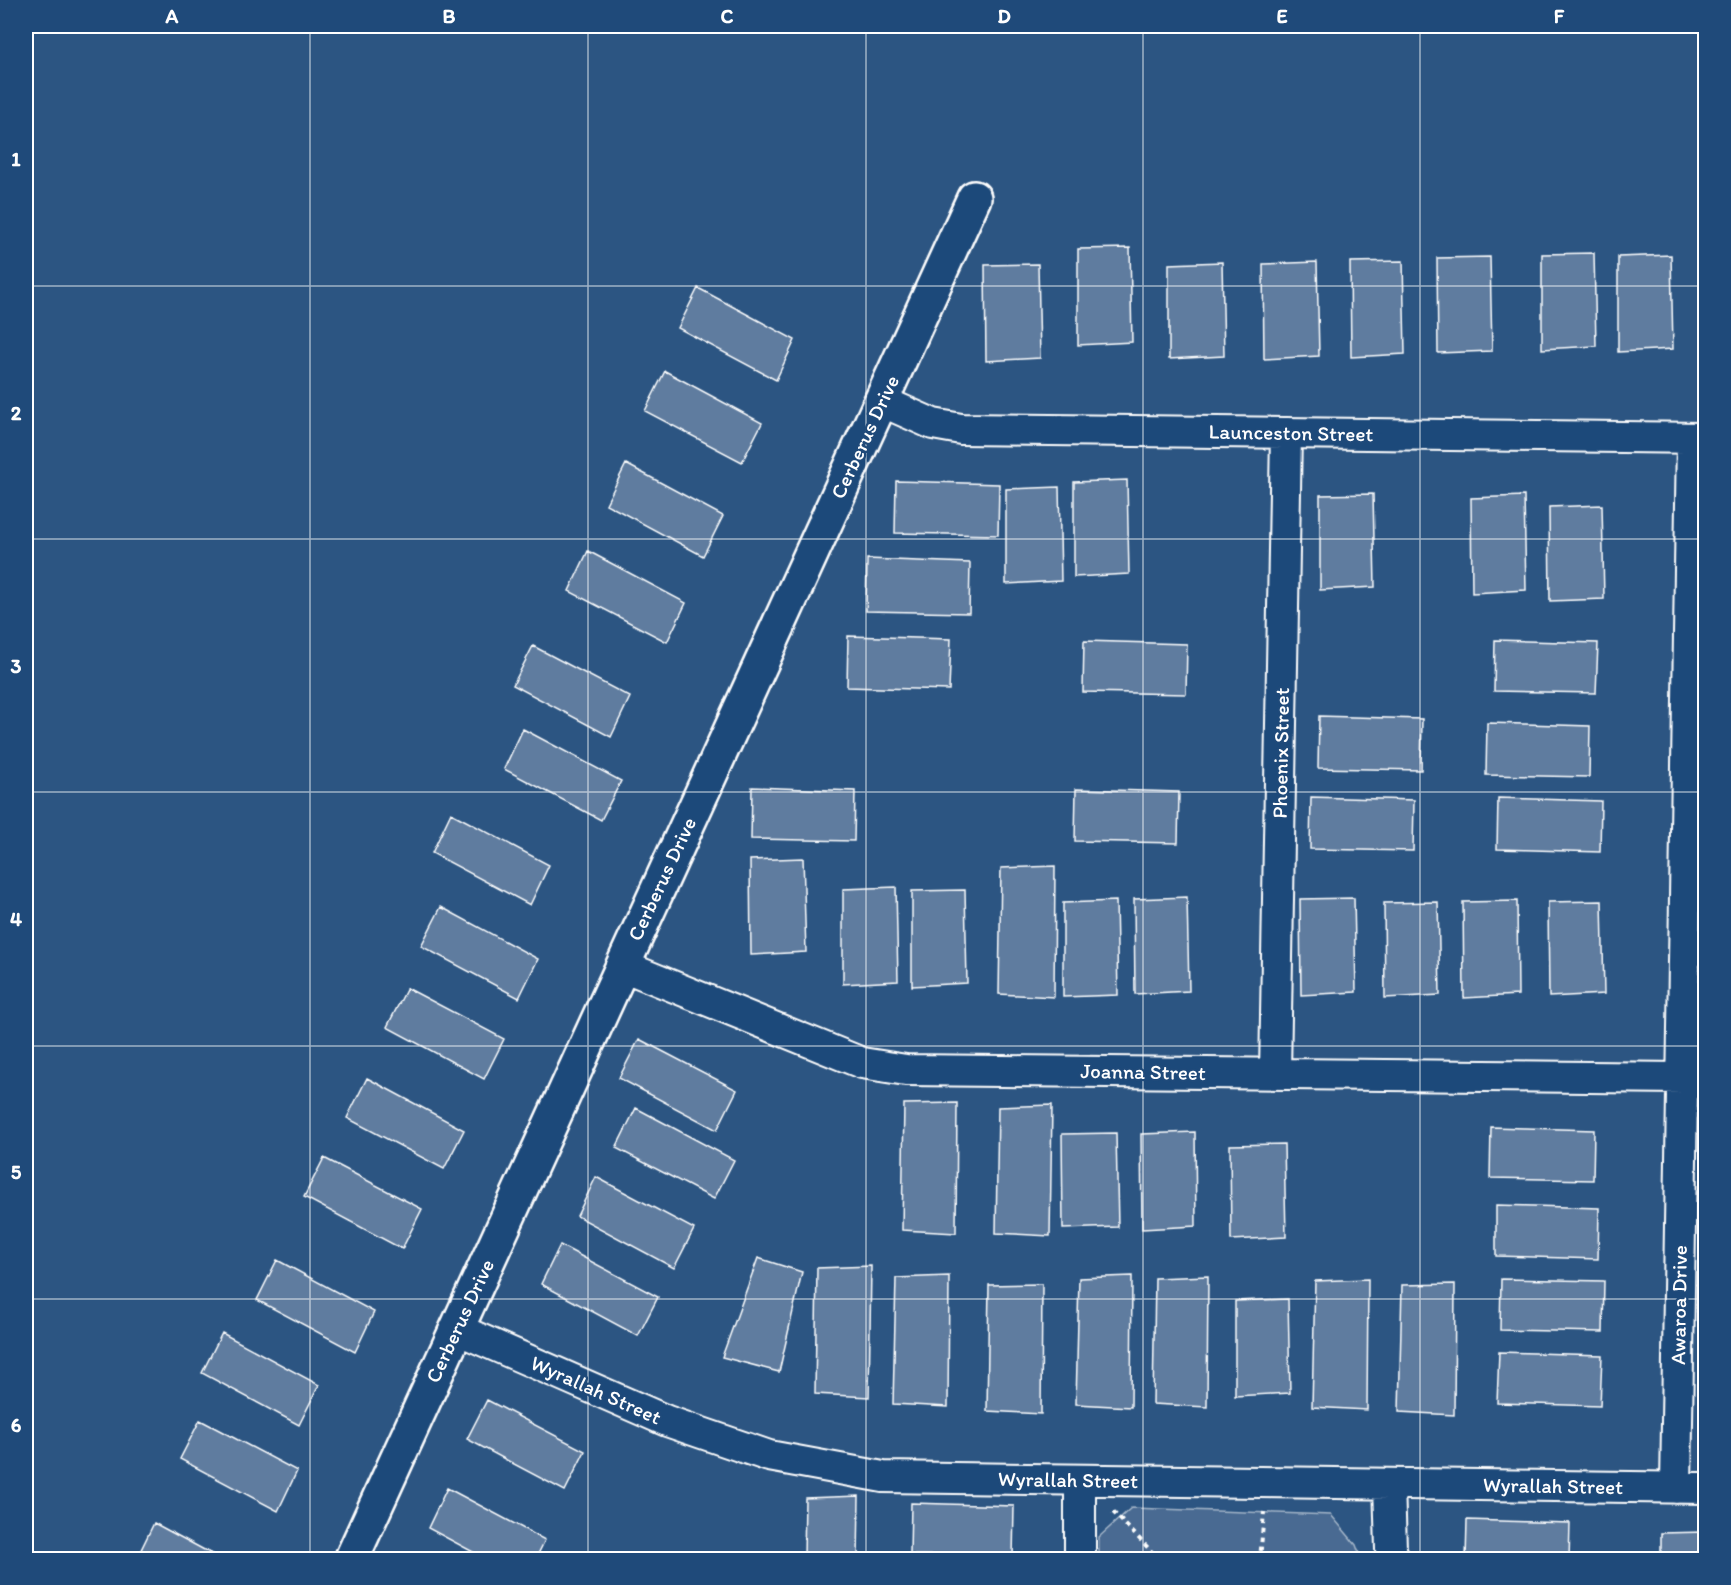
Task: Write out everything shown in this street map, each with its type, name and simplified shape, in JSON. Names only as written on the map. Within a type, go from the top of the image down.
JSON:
[{"type":"street","name":"Cerberus Drive","points":[[351,1560],[974,198]]},
{"type":"street","name":"Launceston Street","points":[[881,402],[933,424],[961,429],[1699,438]]},
{"type":"street","name":"Phoenix Street","points":[[1275,1074],[1286,433]]},
{"type":"street","name":"Awaroa Drive","points":[[1676,1488],[1683,1078],[1699,438]]},
{"type":"street","name":"Joanna Street","points":[[622,966],[862,1064],[906,1070],[1683,1078]]},
{"type":"street","name":"Wyrallah Street","points":[[457,1329],[667,1421],[769,1456],[883,1477],[1706,1488]]},
{"type":"street","points":[[1080,1480],[1080,1560]]},
{"type":"street","points":[[1389,1484],[1391,1549],[1394,1560]]},
{"type":"path","points":[[1080,1480],[1160,1560]]},
{"type":"path","points":[[1260,1560],[1264,1514],[1262,1482]]},
{"type":"shaded area","points":[[1131,1508],[1331,1515],[1356,1545],[1361,1559],[1099,1559],[1099,1537]]},
{"type":"building","points":[[1130,248],[1132,342],[1078,345],[1078,249]]},
{"type":"building","points":[[1594,253],[1596,346],[1542,349],[1542,254]]},
{"type":"building","points":[[1671,255],[1673,349],[1618,352],[1618,257]]},
{"type":"building","points":[[1490,257],[1492,351],[1438,353],[1437,258]]},
{"type":"building","points":[[1403,261],[1405,354],[1351,357],[1350,262]]},
{"type":"building","points":[[1222,262],[1224,356],[1169,359],[1169,264]]},
{"type":"building","points":[[1317,262],[1319,356],[1264,359],[1263,264]]},
{"type":"building","points":[[1038,264],[1040,358],[986,361],[985,265]]},
{"type":"building","points":[[698,288],[795,340],[776,380],[678,328]]},
{"type":"building","points":[[665,371],[762,423],[742,462],[645,411]]},
{"type":"building","points":[[626,464],[723,516],[703,556],[606,504]]},
{"type":"building","points":[[1127,480],[1129,574],[1074,577],[1074,482]]},
{"type":"building","points":[[896,481],[999,484],[998,535],[895,533]]},
{"type":"building","points":[[1059,487],[1061,581],[1006,584],[1006,489]]},
{"type":"building","points":[[1373,494],[1375,587],[1320,590],[1320,495]]},
{"type":"building","points":[[1524,496],[1526,590],[1472,593],[1471,498]]},
{"type":"building","points":[[1602,505],[1604,599],[1550,601],[1549,507]]},
{"type":"building","points":[[588,551],[686,603],[667,642],[569,591]]},
{"type":"building","points":[[867,559],[970,563],[969,613],[866,611]]},
{"type":"building","points":[[848,636],[951,639],[949,690],[847,687]]},
{"type":"building","points":[[1495,640],[1598,643],[1596,693],[1494,691]]},
{"type":"building","points":[[1084,641],[1187,644],[1186,694],[1083,692]]},
{"type":"building","points":[[533,646],[630,697],[611,737],[513,685]]},
{"type":"building","points":[[1319,716],[1422,719],[1421,770],[1318,768]]},
{"type":"building","points":[[1487,723],[1590,726],[1589,777],[1486,775]]},
{"type":"building","points":[[523,729],[621,781],[601,820],[504,769]]},
{"type":"building","points":[[752,787],[855,791],[854,841],[751,839]]},
{"type":"building","points":[[1076,789],[1179,792],[1178,843],[1075,841]]},
{"type":"building","points":[[1311,797],[1414,800],[1413,851],[1310,849]]},
{"type":"building","points":[[1498,798],[1601,801],[1600,852],[1497,849]]},
{"type":"building","points":[[451,813],[549,865],[530,905],[432,853]]},
{"type":"building","points":[[803,858],[806,952],[751,955],[750,860]]},
{"type":"building","points":[[1055,866],[1054,997],[999,994],[1001,868]]},
{"type":"building","points":[[896,887],[898,981],[843,984],[843,889]]},
{"type":"building","points":[[965,890],[967,983],[912,986],[912,891]]},
{"type":"building","points":[[1187,897],[1189,991],[1135,994],[1134,899]]},
{"type":"building","points":[[1354,898],[1356,992],[1301,995],[1300,899]]},
{"type":"building","points":[[1116,901],[1118,995],[1063,997],[1063,903]]},
{"type":"building","points":[[1517,901],[1518,995],[1464,998],[1463,902]]},
{"type":"building","points":[[1602,901],[1604,994],[1549,997],[1548,902]]},
{"type":"building","points":[[1438,902],[1440,995],[1385,998],[1384,903]]},
{"type":"building","points":[[441,907],[538,959],[519,998],[421,946]]},
{"type":"building","points":[[407,988],[504,1039],[484,1079],[387,1027]]},
{"type":"building","points":[[639,1039],[737,1090],[717,1130],[619,1078]]},
{"type":"building","points":[[367,1078],[464,1130],[444,1169],[347,1118]]},
{"type":"building","points":[[957,1103],[956,1233],[902,1230],[904,1104]]},
{"type":"building","points":[[1052,1105],[1050,1236],[996,1233],[998,1107]]},
{"type":"building","points":[[636,1108],[734,1160],[714,1199],[616,1148]]},
{"type":"building","points":[[1491,1127],[1594,1130],[1593,1180],[1490,1178]]},
{"type":"building","points":[[1195,1132],[1196,1226],[1142,1229],[1141,1134]]},
{"type":"building","points":[[1116,1133],[1118,1227],[1063,1229],[1062,1134]]},
{"type":"building","points":[[1284,1144],[1286,1237],[1231,1240],[1230,1145]]},
{"type":"building","points":[[324,1158],[422,1209],[402,1249],[304,1197]]},
{"type":"building","points":[[596,1177],[694,1229],[674,1268],[577,1216]]},
{"type":"building","points":[[1496,1205],[1599,1208],[1598,1259],[1496,1256]]},
{"type":"building","points":[[560,1245],[658,1297],[638,1336],[541,1284]]},
{"type":"building","points":[[758,1258],[802,1272],[779,1372],[722,1357]]},
{"type":"building","points":[[277,1260],[374,1312],[355,1352],[257,1300]]},
{"type":"building","points":[[871,1266],[869,1397],[815,1394],[817,1268]]},
{"type":"building","points":[[949,1276],[948,1407],[893,1404],[896,1278]]},
{"type":"building","points":[[1132,1276],[1131,1407],[1076,1404],[1079,1278]]},
{"type":"building","points":[[1208,1276],[1207,1407],[1153,1404],[1155,1278]]},
{"type":"building","points":[[1368,1279],[1367,1410],[1312,1407],[1315,1281]]},
{"type":"building","points":[[1501,1279],[1604,1281],[1603,1332],[1500,1330]]},
{"type":"building","points":[[1042,1284],[1041,1414],[987,1411],[989,1285]]},
{"type":"building","points":[[1455,1284],[1454,1415],[1399,1412],[1402,1285]]},
{"type":"building","points":[[1288,1299],[1290,1393],[1235,1396],[1235,1301]]},
{"type":"building","points":[[222,1333],[319,1385],[299,1425],[202,1373]]},
{"type":"building","points":[[1499,1352],[1602,1355],[1600,1406],[1497,1403]]},
{"type":"building","points":[[487,1400],[585,1451],[565,1491],[467,1439]]},
{"type":"building","points":[[200,1420],[297,1471],[278,1511],[180,1459]]},
{"type":"building","points":[[447,1488],[545,1540],[535,1560],[488,1560],[428,1528]]},
{"type":"building","points":[[859,1496],[858,1560],[804,1560],[805,1498]]},
{"type":"building","points":[[911,1503],[1014,1506],[1013,1557],[910,1555]]},
{"type":"building","points":[[1467,1520],[1570,1523],[1569,1560],[1466,1560]]},
{"type":"building","points":[[154,1523],[223,1560],[136,1560]]},
{"type":"building","points":[[1706,1532],[1706,1560],[1661,1560],[1661,1533]]}]
